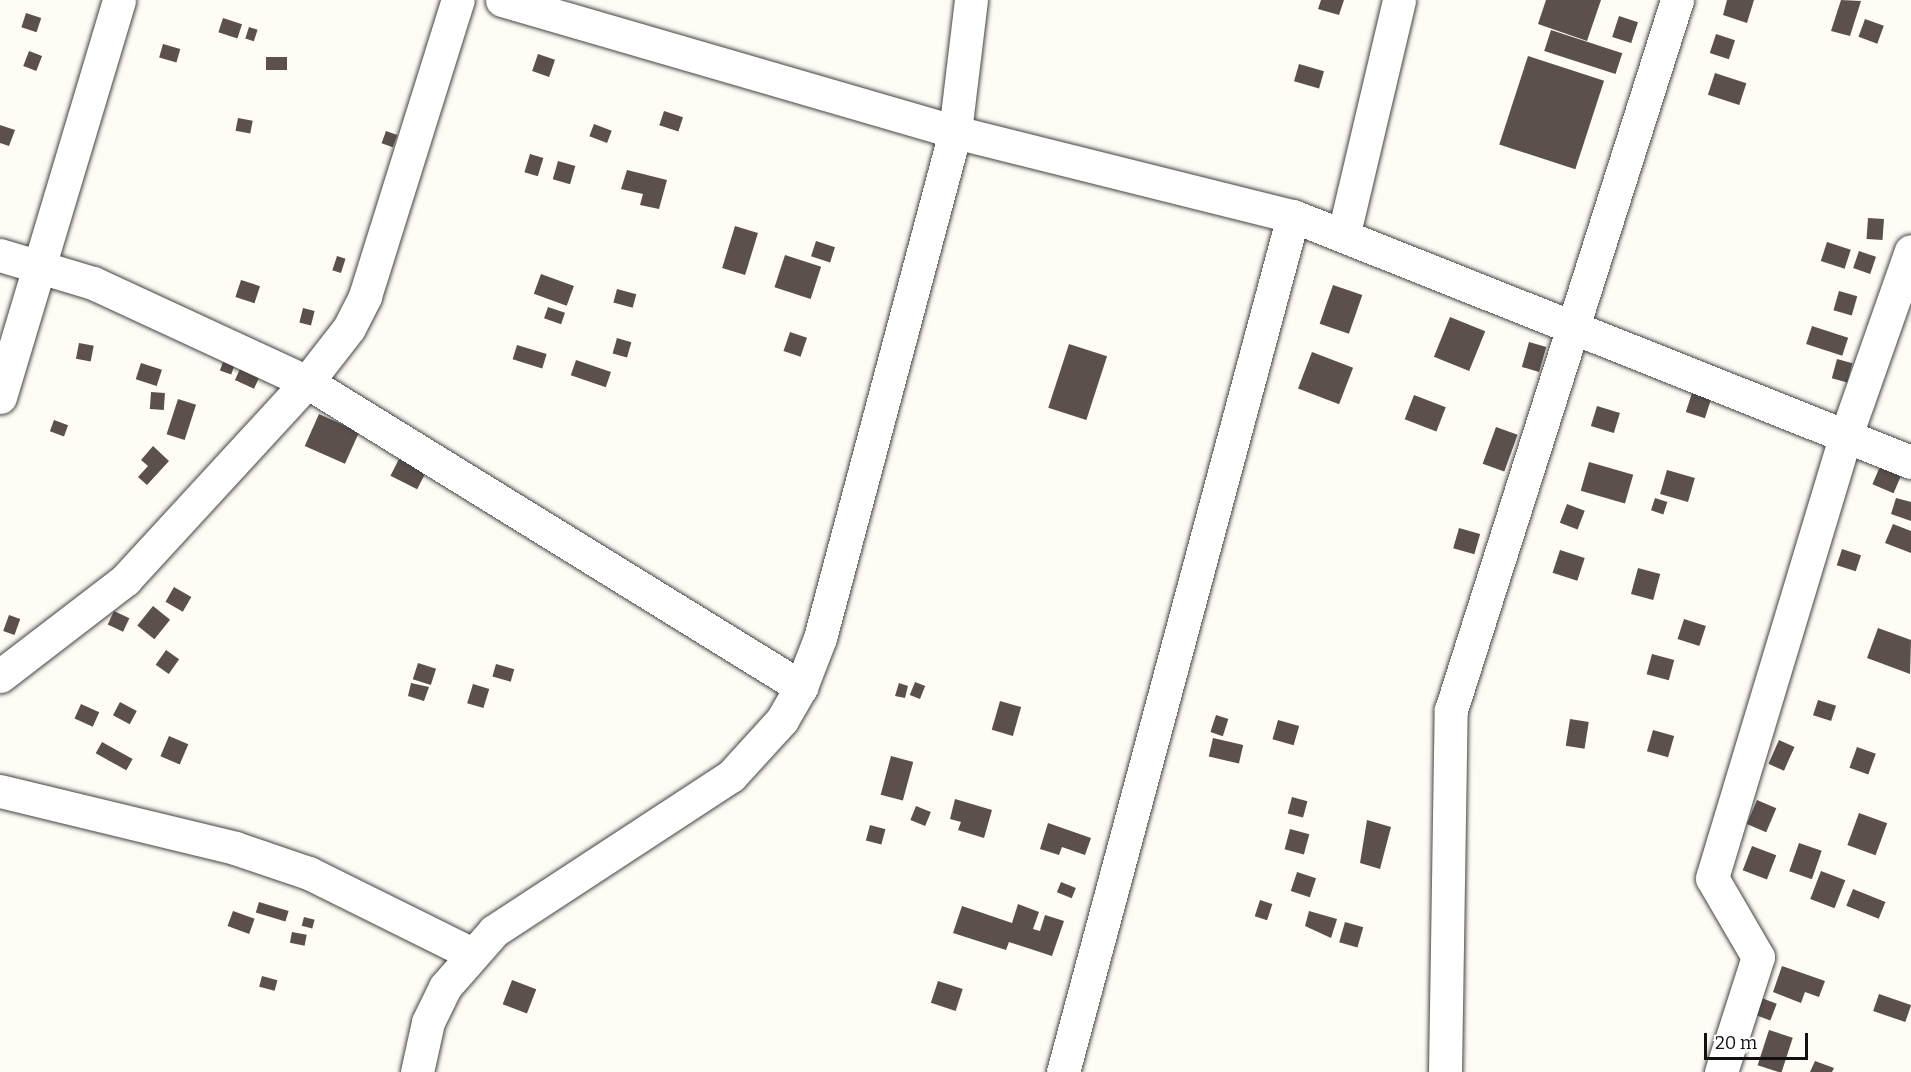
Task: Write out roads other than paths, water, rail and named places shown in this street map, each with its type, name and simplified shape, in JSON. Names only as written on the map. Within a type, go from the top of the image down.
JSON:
[{"type":"street","points":[[0,397],[42,267],[119,0]]},
{"type":"street","points":[[0,676],[125,580],[307,382],[349,328],[365,296],[458,0]]},
{"type":"street","points":[[502,0],[955,132],[1293,216],[1344,233],[1845,438],[1911,462]]},
{"type":"street","points":[[417,1072],[428,1022],[445,987],[472,954],[521,911],[731,776],[782,720],[801,687],[820,638],[955,132],[971,0]]},
{"type":"street","points":[[1344,233],[1399,0]]},
{"type":"street","points":[[1445,1072],[1451,710],[1677,0]]},
{"type":"street","points":[[1063,1072],[1293,216]]},
{"type":"street","points":[[1721,1072],[1758,957],[1712,878],[1845,438],[1911,251]]},
{"type":"street","points":[[0,255],[93,283],[307,382],[801,687]]},
{"type":"street","points":[[0,791],[235,848],[309,873],[472,954]]}]
